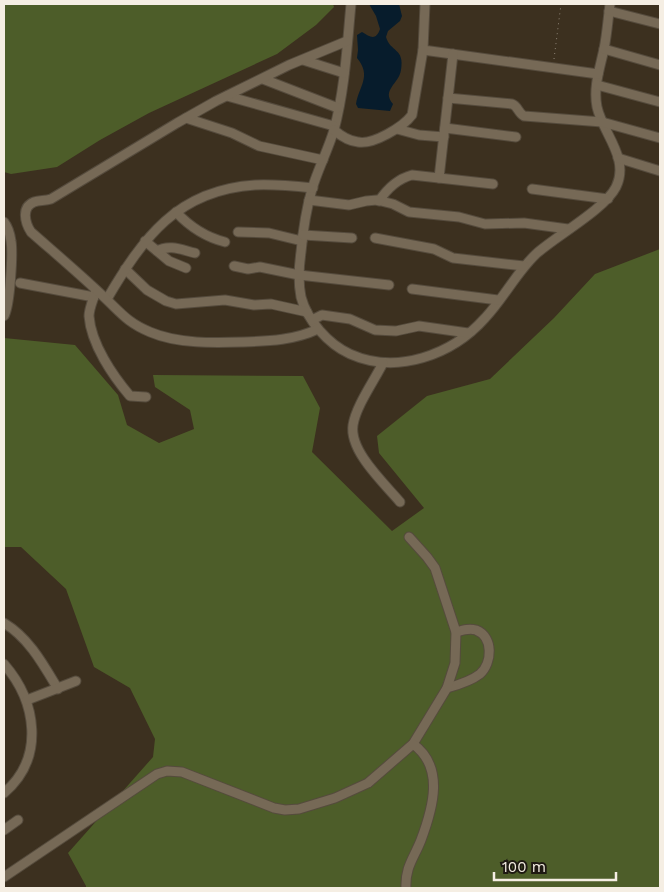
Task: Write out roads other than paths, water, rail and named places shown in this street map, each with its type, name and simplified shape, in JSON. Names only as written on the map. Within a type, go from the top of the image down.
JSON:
[{"type":"street","points":[[351,4],[344,73],[338,108],[334,128],[305,217],[299,275],[302,298],[310,316],[323,335],[347,353],[362,359],[383,363],[422,359],[438,353],[468,333],[486,317],[524,266],[537,253],[608,199],[619,180],[620,171],[618,158],[596,103],[598,74],[610,7],[660,24]]},
{"type":"street","points":[[227,96],[334,128],[342,137],[356,142],[364,143],[397,129],[406,123],[412,115],[423,50],[425,4]]},
{"type":"street","points":[[318,328],[298,337],[260,341],[212,342],[180,340],[159,336],[138,327],[120,314],[107,299],[95,293],[31,232],[26,220],[26,210],[32,203],[50,199],[186,118],[227,96],[289,65],[347,41]]},
{"type":"street","points":[[604,49],[660,65]]},
{"type":"street","points":[[423,50],[598,74]]},
{"type":"street","points":[[439,178],[453,54]]},
{"type":"street","points":[[303,60],[344,73]]},
{"type":"street","points":[[263,79],[338,108]]},
{"type":"street","points":[[597,84],[660,102]]},
{"type":"street","points":[[448,98],[512,104],[524,116],[602,122],[660,138]]},
{"type":"street","points":[[186,118],[232,133],[259,146],[323,160]]},
{"type":"street","points":[[397,129],[419,135],[444,133],[516,137]]},
{"type":"street","points":[[618,158],[660,171]]},
{"type":"street","points":[[380,201],[389,188],[405,177],[420,175],[493,184]]},
{"type":"street","points":[[107,299],[145,241],[162,223],[187,204],[213,193],[236,187],[269,185],[313,188]]},
{"type":"street","points":[[532,189],[608,199]]},
{"type":"street","points":[[309,200],[342,205],[380,201],[393,204],[409,212],[459,217],[485,224],[515,222],[568,229]]},
{"type":"street","points":[[176,212],[200,233],[225,242]]},
{"type":"street","points":[[4,222],[7,226],[11,243],[8,303],[4,316]]},
{"type":"street","points":[[238,232],[268,232],[302,238],[352,238]]},
{"type":"street","points":[[375,238],[434,249],[453,258],[524,266]]},
{"type":"street","points":[[145,241],[169,261],[186,268]]},
{"type":"street","points":[[157,252],[162,249],[172,248],[195,253]]},
{"type":"street","points":[[234,266],[248,269],[266,268],[299,275],[389,285]]},
{"type":"street","points":[[125,269],[146,290],[166,301],[176,304],[225,300],[254,305],[271,304],[310,316],[322,315],[350,319],[375,330],[396,331],[419,326],[468,333]]},
{"type":"street","points":[[20,283],[95,293]]},
{"type":"street","points":[[412,290],[498,300]]},
{"type":"street","points":[[95,293],[89,315],[93,333],[104,359],[118,382],[130,396],[146,397]]},
{"type":"street","points":[[383,363],[356,415],[353,424],[353,437],[360,453],[400,502]]},
{"type":"street","points":[[4,877],[157,774],[167,771],[182,772],[274,808],[285,810],[314,806],[368,783],[413,744],[447,688],[455,663],[456,632],[434,568],[427,556],[409,538]]},
{"type":"street","points":[[4,623],[20,635],[35,652],[58,689]]},
{"type":"street","points":[[447,688],[468,681],[479,674],[489,660],[490,648],[482,634],[476,630],[467,629],[456,632]]},
{"type":"street","points":[[4,664],[18,682],[27,700],[32,732],[28,758],[19,778],[4,793]]},
{"type":"street","points":[[27,700],[76,681]]},
{"type":"street","points":[[406,888],[409,863],[421,841],[426,826],[434,783],[430,761],[413,744]]},
{"type":"street","points":[[4,830],[18,820]]},
{"type":"water","points":[[369,4],[399,4],[402,16],[400,21],[388,31],[386,37],[399,54],[402,63],[400,75],[389,95],[393,104],[390,111],[358,108],[356,104],[364,76],[364,70],[357,58],[357,35],[362,32],[375,37],[380,29],[376,16]]}]
